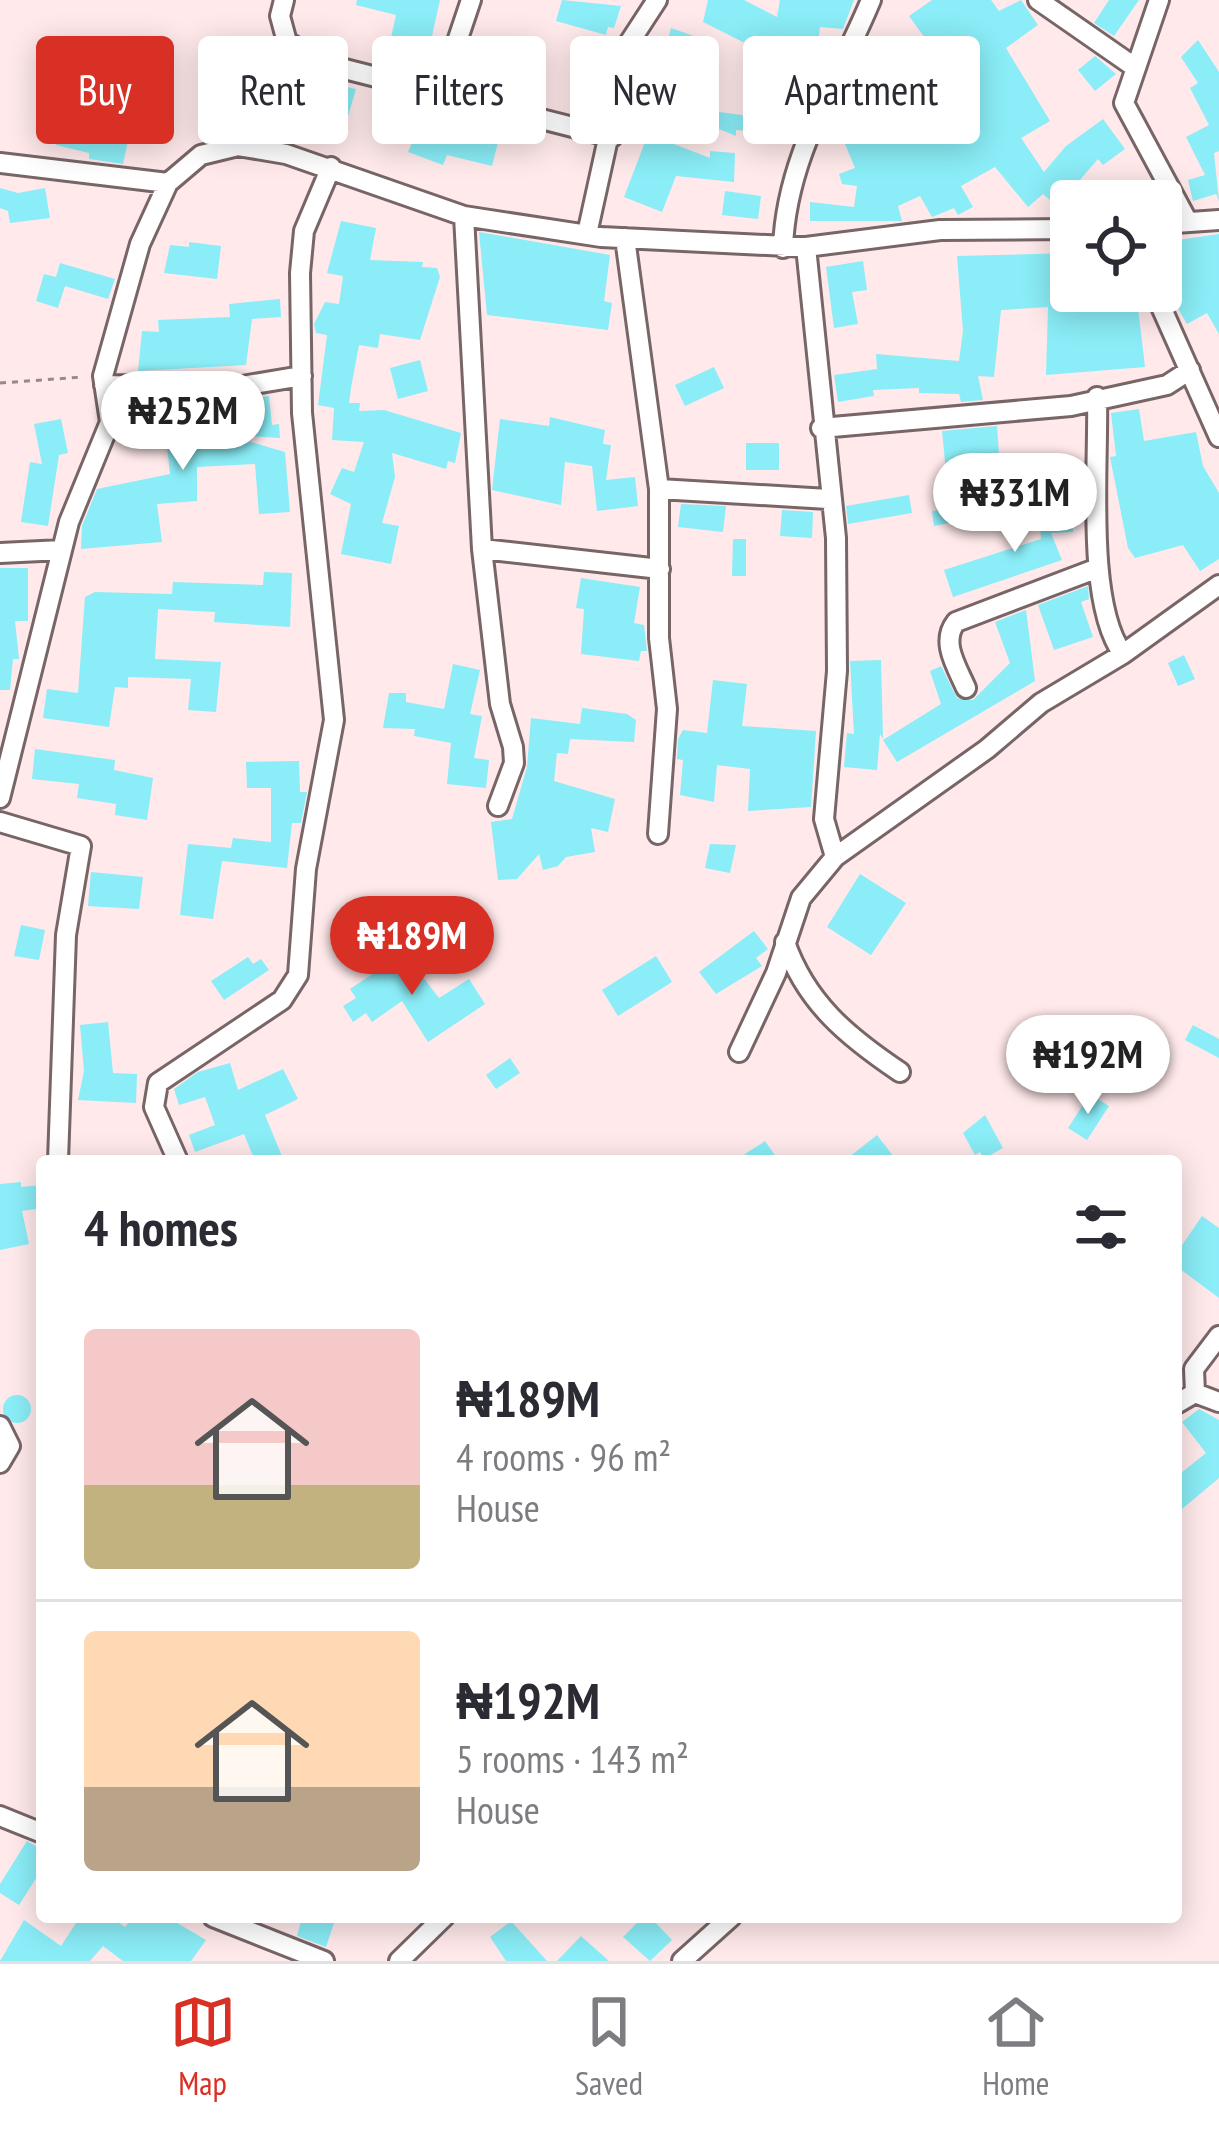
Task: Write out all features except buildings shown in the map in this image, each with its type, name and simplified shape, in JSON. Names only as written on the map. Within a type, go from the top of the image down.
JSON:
[{"type":"street","points":[[284,0],[284,32],[298,52],[372,74]]},
{"type":"street","points":[[459,36],[471,0]]},
{"type":"street","points":[[634,36],[657,0]]},
{"type":"street","points":[[783,248],[784,211],[819,104],[871,0]]},
{"type":"street","points":[[1038,0],[1133,66]]},
{"type":"street","points":[[1159,0],[1133,66],[1125,110],[1188,222]]},
{"type":"street","points":[[587,234],[610,144]]},
{"type":"street","points":[[0,798],[62,550],[110,422],[103,381],[140,244],[168,184],[201,155],[238,146],[331,167],[464,216],[625,238],[806,248],[940,230],[1050,229]]},
{"type":"street","points":[[0,164],[168,184]]},
{"type":"street","points":[[175,1155],[154,1107],[158,1083],[282,1000],[298,975],[309,850],[334,720],[302,376],[302,247],[331,167]]},
{"type":"street","points":[[464,216],[482,549],[498,691],[514,764],[498,806]]},
{"type":"street","points":[[1182,222],[1219,220]]},
{"type":"street","points":[[625,238],[659,489],[659,638],[668,709],[658,834]]},
{"type":"street","points":[[806,248],[819,336],[828,500],[836,538],[839,626],[824,819],[835,857]]},
{"type":"street","points":[[1164,312],[1219,437]]},
{"type":"street","points":[[821,428],[1071,406],[1096,397],[1167,386],[1190,370]]},
{"type":"street","points":[[103,381],[242,386],[302,376]]},
{"type":"street","points":[[1096,397],[1098,568],[1106,628],[1123,654]]},
{"type":"street","points":[[659,489],[828,500]]},
{"type":"street","points":[[482,549],[660,568]]},
{"type":"street","points":[[0,553],[62,550]]},
{"type":"street","points":[[966,688],[950,651],[949,634],[956,622],[1098,568]]},
{"type":"street","points":[[739,1052],[801,898],[835,857],[1055,693],[1123,654],[1219,585]]},
{"type":"street","points":[[0,822],[80,846],[66,935],[58,1155]]},
{"type":"street","points":[[785,942],[804,989],[850,1038],[900,1072]]},
{"type":"street","points":[[1196,1393],[1194,1369],[1219,1336]]},
{"type":"street","points":[[1196,1393],[1219,1402]]},
{"type":"street","points":[[1182,1401],[1196,1393]]},
{"type":"street","points":[[0,1426],[10,1446],[0,1463]]},
{"type":"street","points":[[0,1816],[36,1831]]},
{"type":"street","points":[[228,1923],[324,1961]]},
{"type":"street","points":[[399,1961],[439,1923]]},
{"type":"street","points":[[682,1961],[724,1923]]},
{"type":"path","points":[[0,383],[103,381]]}]
